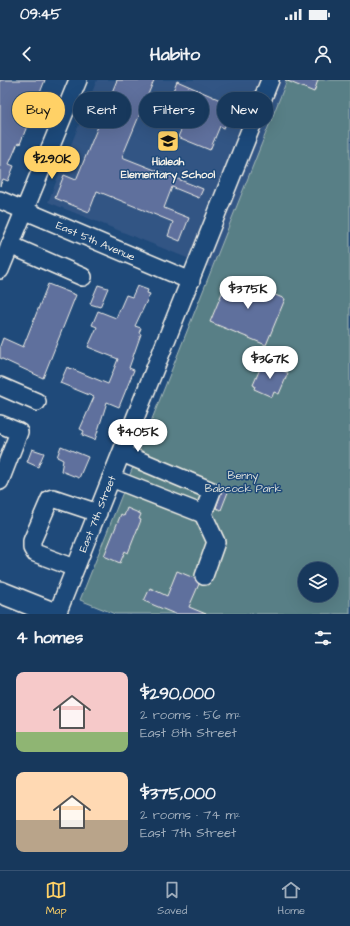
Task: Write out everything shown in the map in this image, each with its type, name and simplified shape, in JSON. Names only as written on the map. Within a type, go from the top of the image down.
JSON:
[{"type":"main road","points":[[0,592],[56,614]]},
{"type":"street","points":[[0,270],[78,80]]},
{"type":"street","name":"East 7th Street","points":[[56,614],[191,281],[270,80]]},
{"type":"street","name":"East 5th Avenue","points":[[0,200],[191,281]]},
{"type":"street","points":[[10,245],[83,277]]},
{"type":"street","points":[[0,386],[37,402]]},
{"type":"street","points":[[0,424],[19,432],[0,481]]},
{"type":"street","points":[[122,453],[212,491],[203,514]]},
{"type":"street","points":[[112,478],[203,514],[216,542],[204,576]]},
{"type":"street","points":[[75,568],[35,553],[32,548],[32,541],[50,499],[53,498],[98,513]]},
{"type":"shaded area","name":"Hialeah Elementary School","points":[[97,80],[287,80],[273,115],[273,92],[217,92],[217,128],[268,128],[212,268],[48,202],[78,128],[131,128],[131,92],[92,92]]},
{"type":"green space","name":"Benny Babcock Park","points":[[287,80],[350,80],[350,614],[115,614],[80,600],[268,128],[273,128],[273,115]]},
{"type":"building","points":[[0,80],[45,80],[40,92],[12,92],[12,128],[26,128],[20,144],[18,143],[9,164],[14,166],[8,181],[3,179],[0,186]]},
{"type":"building","points":[[117,80],[154,80],[149,92],[139,92],[139,116],[122,157],[203,189],[199,198],[172,187],[164,208],[189,218],[180,241],[168,236],[173,222],[97,191],[89,212],[55,198],[64,175],[76,180],[97,128],[131,128],[131,92],[112,92]]},
{"type":"building","points":[[285,80],[318,80],[314,92]]},
{"type":"building","points":[[177,81],[202,92],[172,92]]},
{"type":"building","points":[[209,95],[217,99],[217,128],[219,128],[210,150],[178,137],[182,128],[209,128]]},
{"type":"building","points":[[229,276],[285,299],[266,345],[210,322]]},
{"type":"building","points":[[48,284],[76,295],[43,378],[0,358],[0,346],[3,338],[23,347]]},
{"type":"building","points":[[98,285],[108,288],[100,307],[90,304]]},
{"type":"building","points":[[137,286],[148,290],[147,293],[150,294],[135,326],[141,328],[139,333],[141,334],[129,368],[134,370],[119,407],[107,402],[95,440],[82,435],[84,431],[80,429],[94,397],[60,383],[67,367],[108,384],[118,359],[88,347],[97,327],[92,325],[98,311],[116,318],[126,295],[132,297]]},
{"type":"building","points":[[263,362],[288,373],[279,394],[274,392],[272,397],[254,389],[255,386],[253,385]]},
{"type":"building","points":[[61,446],[88,457],[79,478],[61,471],[63,460],[57,457]]},
{"type":"building","points":[[32,449],[44,453],[38,467],[27,462]]},
{"type":"building","points":[[222,489],[228,492],[221,510],[216,508]]},
{"type":"building","points":[[127,508],[141,514],[139,519],[141,520],[128,553],[125,551],[120,563],[104,556],[121,514],[124,516]]},
{"type":"building","points":[[177,571],[194,578],[199,584],[189,607],[206,614],[175,614],[144,601],[150,588],[167,596]]},
{"type":"place","name":"Hialeah Elementary School","points":[[168,141]]}]
